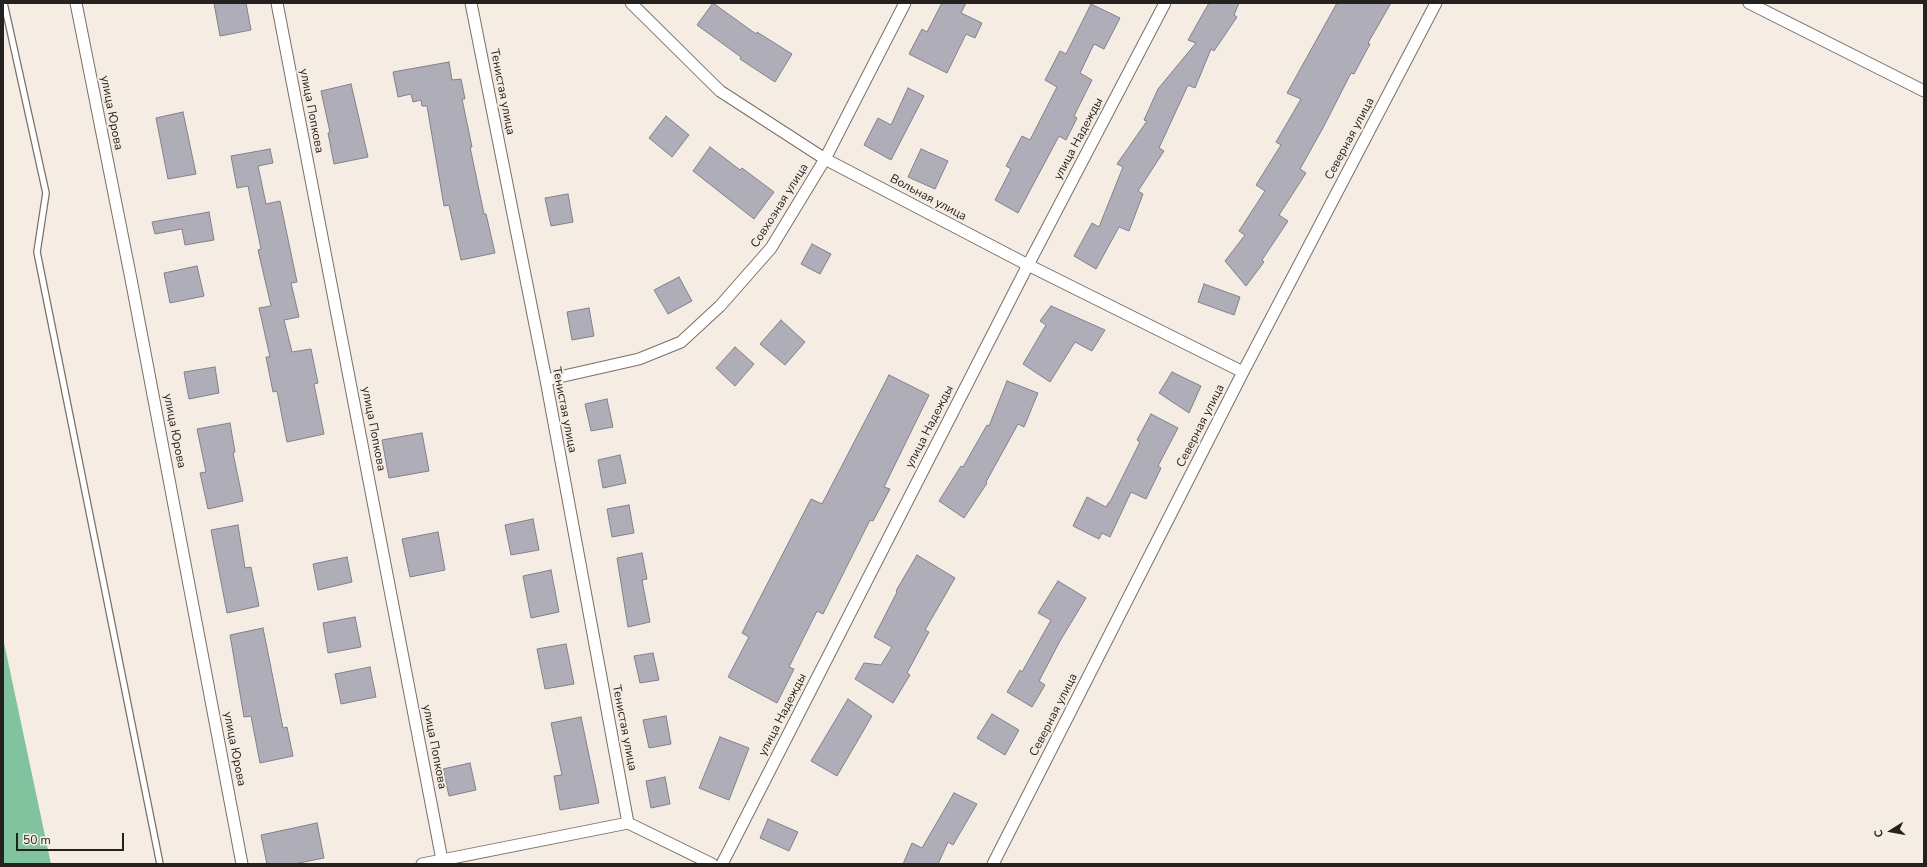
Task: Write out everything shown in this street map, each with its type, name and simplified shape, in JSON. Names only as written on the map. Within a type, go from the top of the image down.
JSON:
[{"type":"street","name":"улица Юрова","points":[[76,3],[133,286],[242,864]]},
{"type":"street","name":"улица Попкова","points":[[277,3],[442,860]]},
{"type":"street","name":"Тенистая улица","points":[[471,3],[546,380],[628,822]]},
{"type":"street","name":"Вольная улица","points":[[631,3],[720,91],[825,159],[1028,265],[1243,372]]},
{"type":"street","name":"Совхозная улица","points":[[546,380],[639,359],[681,342],[720,306],[771,248],[825,159],[905,3]]},
{"type":"street","name":"улица Надежды","points":[[722,864],[1028,265],[1165,3]]},
{"type":"street","name":"Северная улица","points":[[993,864],[1243,372],[1436,3]]},
{"type":"street","points":[[1749,3],[1924,91]]},
{"type":"street","points":[[422,864],[628,822],[712,864]]},
{"type":"lane","points":[[4,3],[46,193],[37,252],[160,864]]},
{"type":"green space","points":[[3,638],[51,864],[3,864]]},
{"type":"building","points":[[214,3],[246,3],[251,30],[220,36]]},
{"type":"building","points":[[713,3],[756,34],[757,32],[792,54],[775,82],[740,59],[741,57],[697,25]]},
{"type":"building","points":[[942,3],[966,3],[961,13],[982,23],[975,38],[966,34],[947,73],[909,54],[922,29],[927,32]]},
{"type":"building","points":[[1209,3],[1239,3],[1234,15],[1237,17],[1214,51],[1211,49],[1195,88],[1188,85],[1159,148],[1164,151],[1138,191],[1143,194],[1129,231],[1119,227],[1096,269],[1074,256],[1092,223],[1099,227],[1123,167],[1117,164],[1147,121],[1144,120],[1158,89],[1196,43],[1188,40]]},
{"type":"building","points":[[1337,3],[1391,3],[1368,43],[1370,44],[1354,74],[1351,73],[1300,169],[1306,173],[1279,215],[1288,221],[1262,260],[1264,262],[1246,286],[1225,261],[1245,235],[1239,231],[1265,191],[1256,185],[1281,145],[1276,142],[1301,99],[1287,93]]},
{"type":"building","points":[[1091,4],[1120,18],[1104,49],[1094,44],[1080,73],[1092,80],[1074,116],[1077,118],[1066,140],[1059,136],[1018,213],[995,200],[1011,169],[1006,166],[1022,136],[1030,140],[1057,87],[1045,80],[1060,51],[1066,54]]},
{"type":"building","points":[[449,62],[452,80],[461,79],[465,99],[462,99],[472,147],[470,147],[484,214],[486,214],[495,253],[461,260],[449,205],[444,206],[427,106],[422,106],[421,100],[413,102],[411,94],[398,97],[393,72]]},
{"type":"building","points":[[351,84],[368,157],[334,164],[328,133],[330,132],[321,91]]},
{"type":"building","points":[[908,88],[924,96],[891,160],[864,145],[878,118],[891,125]]},
{"type":"building","points":[[183,112],[196,174],[168,179],[156,118]]},
{"type":"building","points":[[666,116],[689,135],[672,157],[649,138]]},
{"type":"building","points":[[710,147],[740,170],[742,168],[774,192],[754,219],[693,171]]},
{"type":"building","points":[[270,149],[273,163],[258,166],[266,204],[280,201],[297,282],[291,283],[299,317],[284,320],[292,352],[311,349],[318,383],[314,384],[324,434],[287,442],[277,391],[273,392],[266,357],[270,357],[259,308],[271,306],[258,250],[261,249],[248,186],[237,188],[231,156]]},
{"type":"building","points":[[921,149],[948,161],[935,189],[908,177]]},
{"type":"building","points":[[568,194],[573,222],[551,226],[545,198]]},
{"type":"building","points":[[209,212],[214,240],[185,245],[182,229],[155,234],[152,222]]},
{"type":"building","points":[[812,244],[831,254],[820,274],[801,264]]},
{"type":"building","points":[[197,266],[204,296],[170,303],[164,273]]},
{"type":"building","points":[[679,277],[692,301],[668,314],[654,290]]},
{"type":"building","points":[[1204,284],[1240,297],[1234,315],[1198,302]]},
{"type":"building","points":[[1051,306],[1105,330],[1092,351],[1075,342],[1050,382],[1023,364],[1046,325],[1040,321]]},
{"type":"building","points":[[589,308],[594,336],[572,340],[567,312]]},
{"type":"building","points":[[781,320],[805,342],[785,365],[760,344]]},
{"type":"building","points":[[735,347],[754,364],[735,386],[716,368]]},
{"type":"building","points":[[215,367],[219,393],[189,399],[184,372]]},
{"type":"building","points":[[1172,372],[1201,386],[1189,413],[1159,393]]},
{"type":"building","points":[[889,375],[929,395],[884,487],[890,489],[873,521],[870,520],[823,614],[817,611],[789,667],[794,669],[777,703],[728,677],[749,637],[742,633],[811,499],[822,504]]},
{"type":"building","points":[[1007,381],[1038,393],[1024,427],[1018,424],[986,482],[987,483],[964,518],[939,501],[961,466],[963,467],[987,425],[989,426]]},
{"type":"building","points":[[607,399],[613,427],[591,431],[585,404]]},
{"type":"building","points":[[1151,414],[1178,428],[1158,466],[1161,468],[1146,499],[1131,492],[1110,537],[1102,533],[1099,539],[1073,526],[1087,497],[1106,507],[1110,502],[1140,442],[1137,440]]},
{"type":"building","points":[[230,423],[235,452],[233,453],[243,501],[208,509],[200,473],[206,472],[197,429]]},
{"type":"building","points":[[422,433],[429,471],[389,478],[382,440]]},
{"type":"building","points":[[620,455],[626,483],[603,488],[598,460]]},
{"type":"building","points":[[629,505],[634,533],[612,537],[607,509]]},
{"type":"building","points":[[533,519],[539,550],[511,555],[505,525]]},
{"type":"building","points":[[238,525],[245,568],[251,567],[259,606],[227,613],[211,530]]},
{"type":"building","points":[[438,532],[445,570],[410,577],[402,539]]},
{"type":"building","points":[[642,553],[647,579],[642,580],[650,622],[628,627],[617,558]]},
{"type":"building","points":[[917,555],[955,578],[925,630],[929,632],[907,673],[910,675],[893,703],[855,679],[864,663],[881,665],[892,647],[874,637],[897,592],[896,591]]},
{"type":"building","points":[[347,557],[352,582],[318,590],[313,564]]},
{"type":"building","points":[[551,570],[559,612],[531,618],[523,576]]},
{"type":"building","points":[[1058,581],[1086,598],[1060,641],[1039,681],[1045,685],[1032,707],[1007,692],[1020,670],[1022,672],[1051,620],[1038,613]]},
{"type":"building","points":[[355,617],[361,647],[328,653],[323,623]]},
{"type":"building","points":[[263,628],[283,728],[287,727],[293,756],[260,763],[251,716],[244,717],[230,635]]},
{"type":"building","points":[[566,644],[574,684],[545,689],[537,649]]},
{"type":"building","points":[[653,653],[659,680],[640,683],[634,656]]},
{"type":"building","points":[[370,667],[376,697],[341,704],[335,674]]},
{"type":"building","points":[[848,699],[872,716],[837,776],[811,761]]},
{"type":"building","points":[[992,714],[1019,730],[1005,755],[977,738]]},
{"type":"building","points":[[666,716],[671,744],[649,748],[643,720]]},
{"type":"building","points":[[581,717],[599,803],[560,810],[554,776],[562,775],[551,723]]},
{"type":"building","points":[[720,737],[749,748],[729,800],[699,788]]},
{"type":"building","points":[[470,763],[476,790],[449,796],[443,769]]},
{"type":"building","points":[[665,777],[670,804],[651,808],[646,781]]},
{"type":"building","points":[[954,793],[977,804],[953,845],[948,842],[938,864],[903,864],[912,843],[922,848]]},
{"type":"building","points":[[768,819],[798,832],[789,851],[760,838]]},
{"type":"building","points":[[317,823],[324,858],[294,864],[267,864],[261,835]]}]
